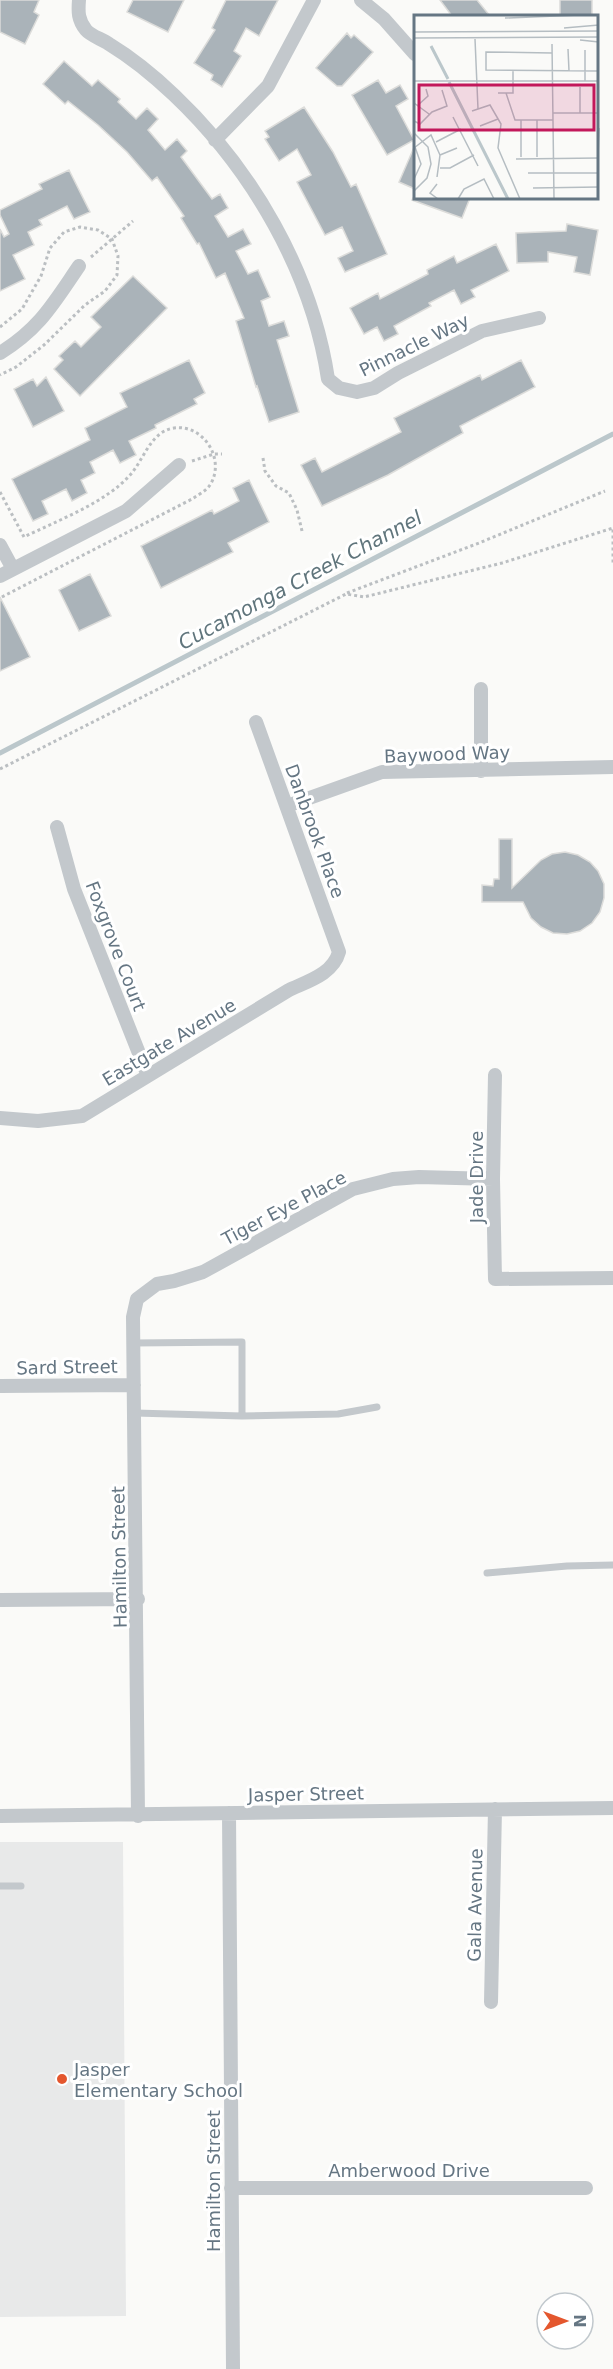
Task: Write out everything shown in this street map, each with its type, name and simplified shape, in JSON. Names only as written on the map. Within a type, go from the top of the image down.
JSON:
[{"type":"street","points":[[79,0],[77,15],[87,32],[128,57],[174,95],[214,140],[268,86],[314,0]]},
{"type":"street","points":[[361,0],[384,19],[414,53]]},
{"type":"street","name":"Pinnacle Way","points":[[214,140],[246,179],[279,233],[294,264],[321,338],[328,380],[339,388],[357,392],[374,388],[398,373],[482,331],[539,318]]},
{"type":"street","points":[[0,353],[30,332],[45,316],[79,266]]},
{"type":"street","points":[[0,545],[6,573],[126,511],[179,465]]},
{"type":"street","points":[[481,689],[481,771]]},
{"type":"street","name":"Danbrook Place","points":[[255,722],[339,952]]},
{"type":"street","name":"Baywood Way","points":[[287,806],[382,772],[613,767]]},
{"type":"street","name":"Foxgrove Court","points":[[57,827],[74,889],[148,1076]]},
{"type":"street","name":"Eastgate Avenue","points":[[0,1118],[38,1121],[82,1116],[289,990],[322,974],[336,963],[339,952]]},
{"type":"street","name":"Jade Drive","points":[[495,1075],[493,1179],[495,1279],[613,1278]]},
{"type":"street","name":"Tiger Eye Place","points":[[137,1299],[157,1284],[203,1272],[353,1190],[393,1179],[420,1177],[493,1179]]},
{"type":"street","name":"Hamilton Street","points":[[137,1299],[134,1307],[134,1385],[138,1599],[138,1816]]},
{"type":"street","name":"Sard Street","points":[[0,1386],[134,1385]]},
{"type":"street","points":[[0,1600],[138,1599]]},
{"type":"street","name":"Jasper Street","points":[[0,1816],[138,1816],[613,1808]]},
{"type":"street","name":"Gala Avenue","points":[[492,2002],[495,1809]]},
{"type":"street","name":"Hamilton Street","points":[[229,1813],[233,2369]]},
{"type":"street","name":"Amberwood Drive","points":[[231,2188],[586,2188]]},
{"type":"lane","points":[[134,1343],[242,1342],[242,1416]]},
{"type":"lane","points":[[135,1413],[242,1416],[338,1414],[377,1407]]},
{"type":"lane","points":[[487,1574],[567,1566],[613,1565]]},
{"type":"lane","points":[[0,1886],[21,1886]]},
{"type":"path","points":[[79,266],[133,221]]},
{"type":"path","points":[[179,465],[214,454],[222,454]]},
{"type":"path","points":[[263,458],[266,471],[276,486],[289,493],[297,510],[302,531]]},
{"type":"path","points":[[0,769],[346,594],[605,491]]},
{"type":"path","points":[[346,594],[364,597],[490,566],[613,528],[613,565]]},
{"type":"shaded area","name":"Jasper Elementary School","points":[[0,1842],[123,1842],[126,2316],[0,2317]]},
{"type":"building","points":[[0,0],[39,0],[34,12],[39,15],[25,44],[0,32]]},
{"type":"building","points":[[133,0],[184,0],[168,32],[127,12]]},
{"type":"building","points":[[226,0],[278,0],[259,36],[246,28],[234,51],[241,56],[222,87],[211,80],[213,75],[194,63],[215,30],[212,28]]},
{"type":"building","points":[[440,0],[477,0],[489,15],[451,15]]},
{"type":"building","points":[[560,0],[592,0],[592,15],[560,15]]},
{"type":"building","points":[[347,33],[351,38],[354,35],[373,52],[342,86],[337,86],[316,68]]},
{"type":"building","points":[[64,61],[92,86],[98,80],[120,99],[118,102],[136,119],[147,108],[158,119],[148,130],[165,150],[177,139],[187,151],[181,157],[212,199],[220,194],[228,208],[215,216],[228,237],[243,229],[251,244],[236,251],[248,274],[258,270],[270,297],[261,301],[269,326],[284,321],[289,336],[277,340],[299,412],[269,422],[236,321],[244,318],[225,273],[216,278],[199,243],[197,244],[181,218],[184,216],[157,177],[152,181],[127,152],[98,125],[68,101],[65,104],[43,84]]},
{"type":"building","points":[[378,80],[386,93],[400,85],[408,99],[396,106],[414,140],[387,155],[352,95]]},
{"type":"building","points":[[304,107],[333,152],[351,187],[356,184],[387,254],[345,272],[338,258],[353,251],[342,227],[325,235],[297,182],[311,175],[297,149],[279,161],[265,139],[269,137],[265,131]]},
{"type":"building","points":[[414,147],[414,189],[399,182]]},
{"type":"building","points":[[69,170],[90,212],[74,219],[67,206],[39,220],[42,225],[28,232],[34,245],[13,255],[25,279],[0,291],[0,229],[4,237],[9,234],[0,210],[42,189],[39,184]]},
{"type":"building","points":[[414,198],[414,200],[469,200],[462,218],[412,200]]},
{"type":"building","points":[[567,224],[598,230],[590,275],[574,272],[577,257],[548,252],[548,262],[517,263],[516,233],[566,231]]},
{"type":"building","points":[[496,244],[509,271],[471,290],[475,297],[461,304],[454,290],[429,303],[431,306],[394,326],[398,334],[384,341],[377,327],[364,334],[350,308],[378,293],[380,299],[428,274],[427,270],[454,256],[457,263]]},
{"type":"building","points":[[133,276],[167,308],[80,396],[54,369],[63,360],[59,356],[75,341],[81,347],[101,327],[91,317]]},
{"type":"building","points":[[189,360],[205,393],[194,399],[197,404],[129,441],[136,455],[120,463],[113,450],[90,462],[95,473],[81,480],[87,493],[72,501],[66,489],[42,501],[48,514],[33,521],[12,479],[90,440],[85,428],[127,407],[120,393]]},
{"type":"building","points":[[521,360],[535,387],[460,426],[463,433],[388,475],[322,506],[301,465],[315,458],[322,472],[401,432],[394,418],[480,375],[482,380]]},
{"type":"building","points":[[46,377],[64,411],[33,427],[14,389],[33,379],[37,386]]},
{"type":"building","points":[[249,480],[269,522],[228,543],[233,552],[161,588],[141,546],[212,510],[214,514],[239,501],[233,488]]},
{"type":"building","points":[[90,574],[111,616],[79,631],[59,590]]},
{"type":"building","points":[[0,597],[30,657],[0,671]]},
{"type":"building","points":[[499,839],[512,839],[512,888],[541,860],[552,854],[565,852],[578,855],[590,862],[598,871],[604,884],[604,898],[600,912],[592,923],[580,931],[567,934],[553,933],[541,927],[531,918],[523,902],[482,902],[482,885],[493,886],[494,879],[499,879]]},
{"type":"waterway","name":"Cucamonga Creek Channel","points":[[0,753],[613,434]]},
{"type":"place","name":"Jasper Elementary School","points":[[62,2079]]}]
